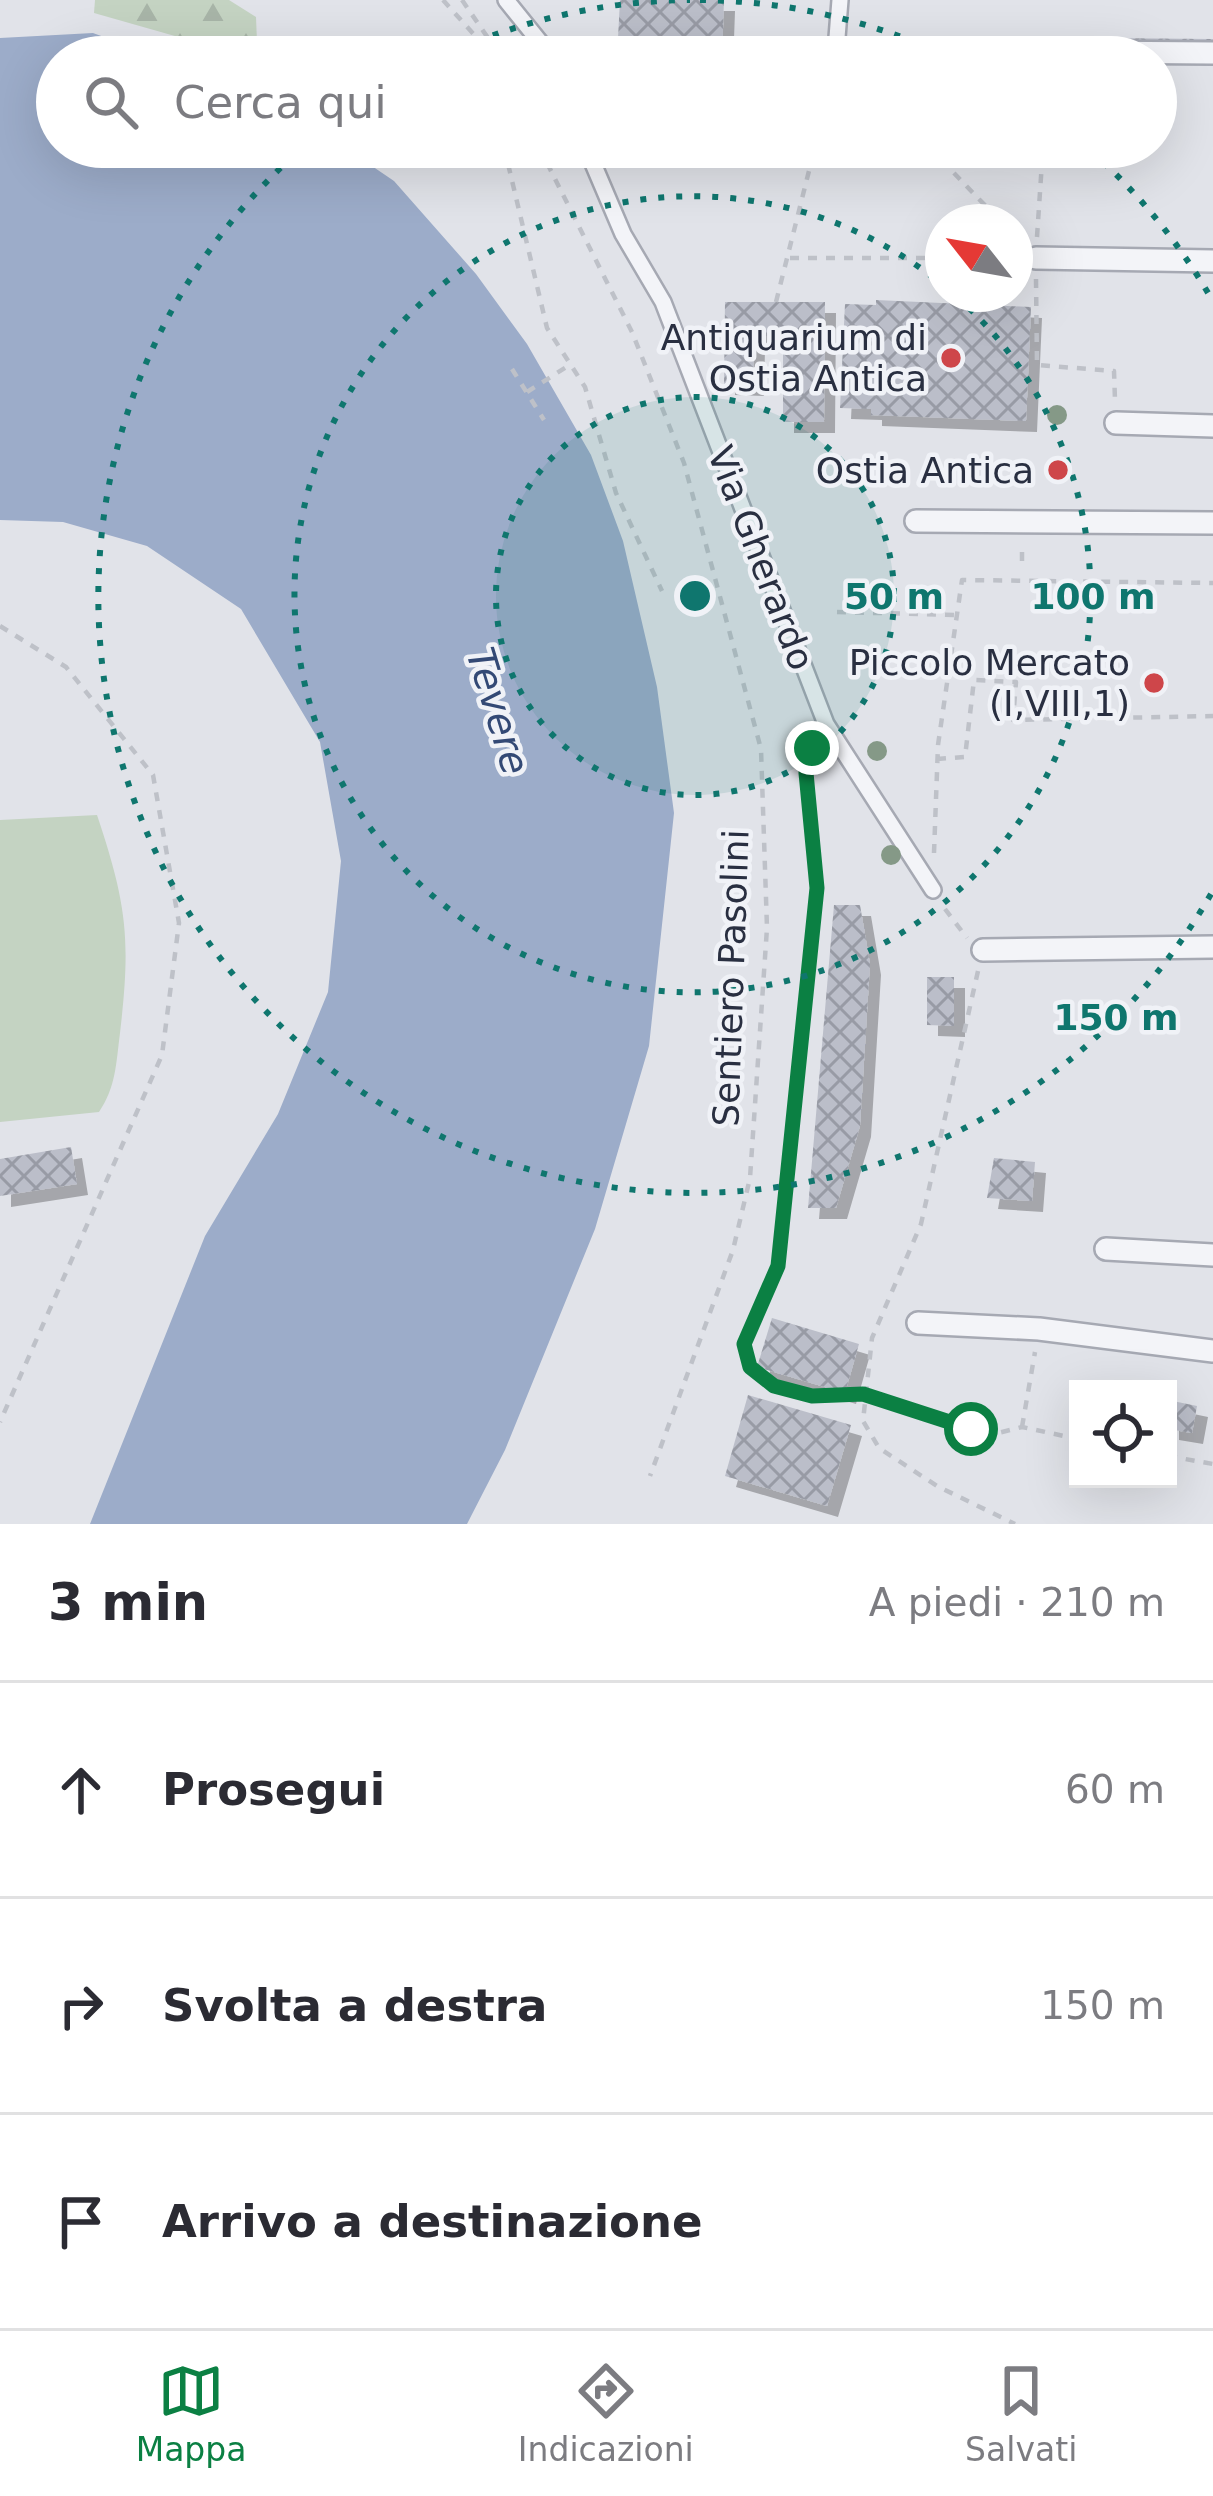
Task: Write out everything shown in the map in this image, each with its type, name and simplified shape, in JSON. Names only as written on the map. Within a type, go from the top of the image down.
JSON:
[{"type":"street","points":[[1177,53],[1213,53]]},
{"type":"street","points":[[1036,258],[1213,261]]},
{"type":"street","points":[[1116,423],[1213,426]]},
{"type":"street","points":[[916,521],[1213,523]]},
{"type":"street","points":[[982,950],[1213,947]]},
{"type":"street","points":[[1106,1249],[1213,1255]]},
{"type":"street","points":[[919,1323],[1039,1329],[1213,1351]]},
{"type":"lane","points":[[506,0],[535,36]]},
{"type":"lane","points":[[837,36],[840,0]]},
{"type":"lane","name":"Via Gherardo","points":[[595,168],[623,234],[663,302],[826,724],[933,890]]},
{"type":"path","points":[[443,0],[478,36]]},
{"type":"path","points":[[462,0],[485,36]]},
{"type":"path","points":[[509,168],[547,328],[585,387],[616,493],[662,591]]},
{"type":"path","name":"Sentiero Pasolini","points":[[550,168],[632,332],[684,463],[761,748],[767,928],[750,1178],[733,1250],[650,1476]]},
{"type":"path","points":[[776,302],[809,168]]},
{"type":"path","points":[[949,168],[984,204]]},
{"type":"path","points":[[1041,168],[1036,364],[1114,371],[1116,423]]},
{"type":"path","points":[[790,258],[925,258]]},
{"type":"path","points":[[527,392],[570,364]]},
{"type":"path","points":[[512,369],[544,420]]},
{"type":"path","points":[[1022,545],[1022,561]]},
{"type":"path","points":[[1015,1524],[937,1486],[879,1448],[863,1421],[872,1338],[921,1224],[982,950],[960,932],[933,890],[937,759],[962,580],[1213,583]]},
{"type":"path","points":[[837,612],[957,616]]},
{"type":"path","points":[[0,626],[66,667],[153,775],[179,923],[162,1055],[0,1422]]},
{"type":"path","points":[[937,759],[965,757],[974,680],[1016,682],[1013,720],[1213,716]]},
{"type":"path","points":[[826,724],[806,773],[817,888],[778,1266],[744,1344],[750,1367],[774,1386],[812,1396],[863,1394],[994,1434],[1022,1427],[1069,1436]]},
{"type":"path","points":[[1022,1427],[1039,1329]]},
{"type":"path","points":[[1177,1458],[1213,1464]]},
{"type":"green space","points":[[95,0],[229,0],[256,17],[257,36],[175,36],[94,13]]},
{"type":"green space","points":[[97,815],[124,923],[123,1000],[112,1084],[99,1112],[0,1122],[0,820]]},
{"type":"water","points":[[93,33],[101,36],[37,36]]},
{"type":"water","name":"Tevere","points":[[36,36],[36,168],[375,168],[394,181],[476,274],[527,344],[591,455],[623,541],[657,687],[674,813],[649,1046],[595,1229],[505,1450],[467,1524],[90,1524],[205,1236],[278,1114],[328,992],[341,861],[320,742],[241,609],[147,546],[63,522],[0,520],[0,38]]},
{"type":"building","points":[[620,0],[724,0],[723,36],[618,36]]},
{"type":"building","points":[[1177,39],[1213,39],[1213,44],[1177,43]]},
{"type":"building","name":"Antiquarium di Ostia Antica","points":[[876,300],[925,302],[925,312],[1031,312],[1026,421],[871,415],[871,409],[840,408],[845,304],[876,305]]},
{"type":"building","points":[[725,302],[825,302],[824,422],[783,422],[783,336],[754,336],[753,385],[724,384]]},
{"type":"building","points":[[834,905],[860,905],[870,964],[860,1126],[836,1208],[808,1208]]},
{"type":"building","points":[[927,977],[954,977],[954,1026],[927,1025]]},
{"type":"building","points":[[71,1147],[77,1184],[0,1196],[0,1159]]},
{"type":"building","points":[[994,1158],[1035,1162],[1032,1201],[987,1198]]},
{"type":"building","points":[[772,1318],[859,1344],[845,1393],[757,1367]]},
{"type":"building","points":[[748,1395],[851,1425],[827,1506],[725,1476]]},
{"type":"building","points":[[1177,1402],[1197,1406],[1192,1433],[1177,1430]]},
{"type":"place","name":"Antiquarium di Ostia Antica","points":[[951,358]]},
{"type":"place","name":"Ostia Antica","points":[[1058,470]]},
{"type":"place","name":"Piccolo Mercato (I,VIII,1)","points":[[1154,683]]},
{"type":"route","points":[[812,748],[806,773],[817,888],[778,1266],[744,1344],[750,1367],[774,1386],[812,1396],[863,1394],[971,1429]]}]
